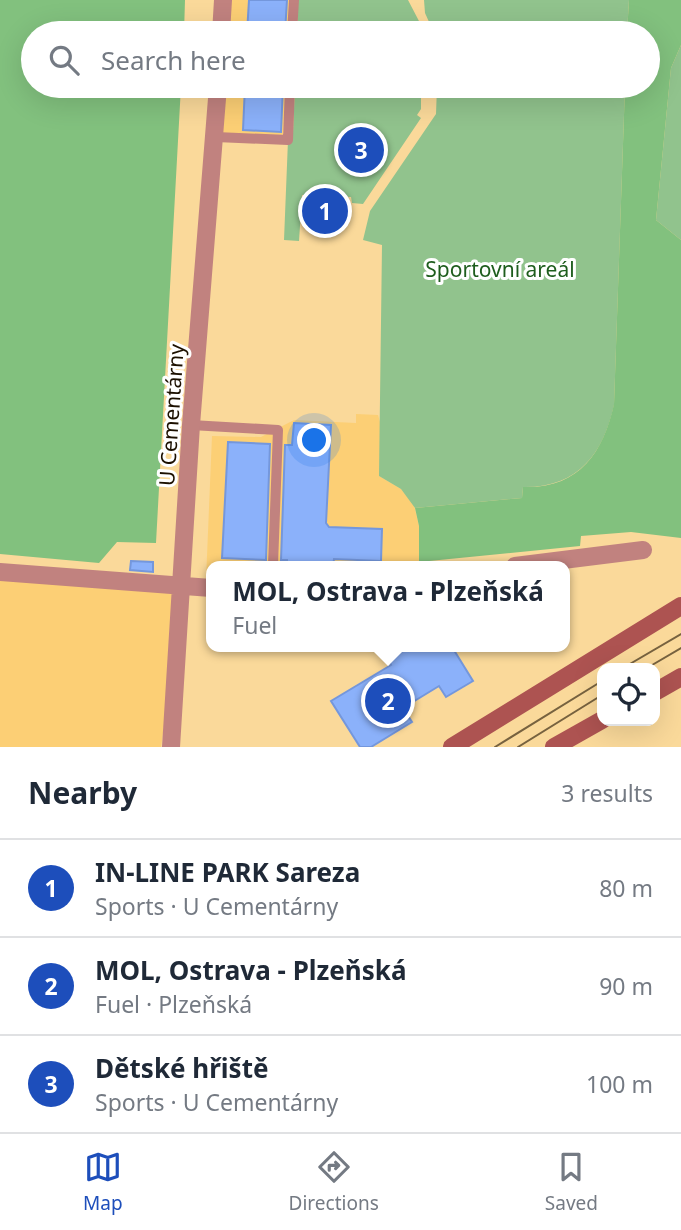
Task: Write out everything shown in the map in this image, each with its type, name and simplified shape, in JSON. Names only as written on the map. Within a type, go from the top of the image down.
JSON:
[{"type":"main road","points":[[452,747],[681,606]]},
{"type":"main road","points":[[660,689],[681,677]]},
{"type":"main road","points":[[554,747],[597,723]]},
{"type":"street","points":[[222,21],[223,0]]},
{"type":"street","name":"U Cementárny","points":[[171,747],[183,588],[191,425],[218,98]]},
{"type":"street","points":[[555,561],[643,550]]},
{"type":"street","points":[[0,572],[206,588]]},
{"type":"lane","points":[[292,21],[293,0]]},
{"type":"lane","points":[[216,137],[288,140],[290,98]]},
{"type":"lane","points":[[191,425],[278,430],[273,561]]},
{"type":"shaded area","points":[[223,0],[298,0],[297,21],[222,21]]},
{"type":"shaded area","points":[[218,98],[294,98],[293,132],[288,140],[216,137]]},
{"type":"shaded area","points":[[356,414],[378,415],[382,429],[379,476],[401,489],[414,505],[419,526],[419,561],[207,561],[212,436],[261,437],[294,420],[356,423]]},
{"type":"shaded area","points":[[0,567],[183,588],[161,747],[0,747]]},
{"type":"green space","points":[[0,0],[185,0],[184,21],[21,21],[21,98],[180,98],[156,543],[117,542],[99,563],[0,554]]},
{"type":"green space","points":[[298,0],[408,0],[419,21],[297,21]]},
{"type":"green space","points":[[424,0],[629,0],[628,21],[429,21]]},
{"type":"green space","points":[[629,0],[681,0],[681,45],[671,68],[656,220],[681,240],[681,538],[631,532],[581,536],[580,546],[419,561],[419,526],[415,508],[522,498],[523,487],[559,482],[573,475],[595,453],[603,438],[614,404],[625,98],[660,98],[660,21],[628,21]]},
{"type":"green space","points":[[681,45],[681,240],[656,220],[671,68]]},
{"type":"green space","points":[[294,98],[421,98],[421,109],[417,115],[421,118],[363,204],[352,203],[351,197],[302,195],[299,241],[284,240],[288,140],[293,132]]},
{"type":"green space","name":"Sportovní areál","points":[[437,98],[625,98],[614,405],[603,439],[595,453],[585,465],[559,482],[523,487],[522,498],[415,508],[401,489],[379,476],[382,245],[363,240],[370,211],[436,114]]},
{"type":"building","points":[[249,0],[287,0],[286,21],[248,21]]},
{"type":"building","points":[[244,98],[282,98],[281,132],[243,130]]},
{"type":"building","points":[[307,201],[344,203],[344,221],[306,220]]},
{"type":"building","points":[[294,423],[331,425],[326,523],[329,527],[382,529],[381,561],[281,560],[285,445],[292,445]]},
{"type":"building","points":[[228,442],[270,444],[266,560],[222,558]]},
{"type":"building","points":[[131,561],[153,562],[153,572],[130,570]]},
{"type":"building","points":[[383,652],[455,652],[473,681],[446,697],[439,686],[403,708],[412,722],[371,747],[360,747],[331,701],[391,665]]},
{"type":"tram line","points":[[632,663],[681,634]]},
{"type":"tram line","points":[[656,663],[681,648]]},
{"type":"tram line","points":[[495,747],[597,684]]},
{"type":"tram line","points":[[518,747],[597,698]]},
{"type":"place","name":"Dětské hřiště","points":[[361,150]]},
{"type":"place","name":"IN-LINE PARK Sareza","points":[[325,211]]},
{"type":"place","name":"MOL, Ostrava - Plzeňská","points":[[388,701]]}]
